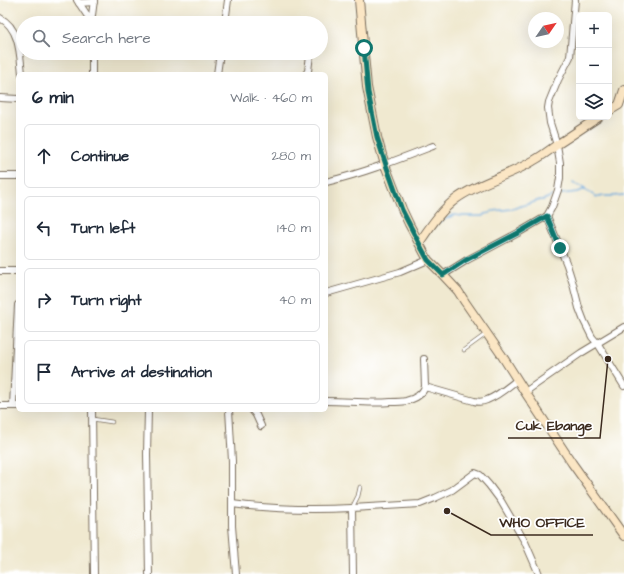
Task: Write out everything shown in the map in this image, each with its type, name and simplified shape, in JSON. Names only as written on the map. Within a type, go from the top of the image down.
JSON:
[{"type":"street","points":[[226,16],[228,0]]},
{"type":"street","points":[[359,0],[368,92],[377,137],[402,210],[428,260],[458,291],[572,463],[624,536]]},
{"type":"street","points":[[443,275],[466,260],[547,216],[555,200],[559,184],[560,163],[557,145],[550,124],[548,108],[558,80],[570,57],[575,0]]},
{"type":"street","points":[[78,2],[89,3],[94,1],[92,16]]},
{"type":"street","points":[[78,2],[87,16]]},
{"type":"street","points":[[0,18],[4,20],[11,28],[16,39]]},
{"type":"street","points":[[21,60],[22,72]]},
{"type":"street","points":[[92,60],[92,72]]},
{"type":"street","points":[[217,72],[219,60]]},
{"type":"street","points":[[307,72],[309,60]]},
{"type":"street","points":[[612,110],[622,105],[624,90]]},
{"type":"street","points":[[0,98],[16,99]]},
{"type":"street","points":[[419,243],[435,220],[456,199],[470,190],[518,170],[549,152],[594,120]]},
{"type":"street","points":[[328,182],[386,165],[433,146]]},
{"type":"street","points":[[0,176],[16,176]]},
{"type":"street","points":[[547,216],[568,269],[579,308],[592,337],[624,386]]},
{"type":"street","points":[[328,292],[400,272],[428,260]]},
{"type":"street","points":[[0,271],[16,271]]},
{"type":"street","points":[[525,392],[581,353],[624,327]]},
{"type":"street","points":[[328,401],[382,403],[405,402],[411,400],[424,391],[424,359]]},
{"type":"street","points":[[618,376],[624,372]]},
{"type":"street","points":[[425,387],[482,402],[506,389],[517,380]]},
{"type":"street","points":[[0,406],[16,406]]},
{"type":"street","points":[[92,412],[94,574]]},
{"type":"street","points":[[148,412],[147,454],[149,574]]},
{"type":"street","points":[[229,412],[232,461],[232,526],[236,574]]},
{"type":"street","points":[[254,412],[261,426]]},
{"type":"street","points":[[232,504],[319,509],[420,504],[452,490],[475,473],[480,475],[501,501],[525,542],[539,574]]},
{"type":"street","points":[[352,508],[353,574]]},
{"type":"lane","points":[[464,350],[487,333]]},
{"type":"lane","points":[[92,419],[112,422]]},
{"type":"lane","points":[[352,508],[358,496],[360,487]]},
{"type":"waterway","points":[[573,182],[584,187],[596,197],[624,195]]},
{"type":"waterway","points":[[561,194],[578,192],[585,189]]},
{"type":"waterway","points":[[439,222],[454,215],[483,216],[484,214],[492,211],[512,209],[552,196]]},
{"type":"place","name":"Cuk Ebange","points":[[608,359]]},
{"type":"place","name":"WHO OFFICE","points":[[447,511]]},
{"type":"route","points":[[364,48],[367,87],[377,137],[402,210],[428,260],[443,275],[466,260],[547,216],[560,248]]}]
